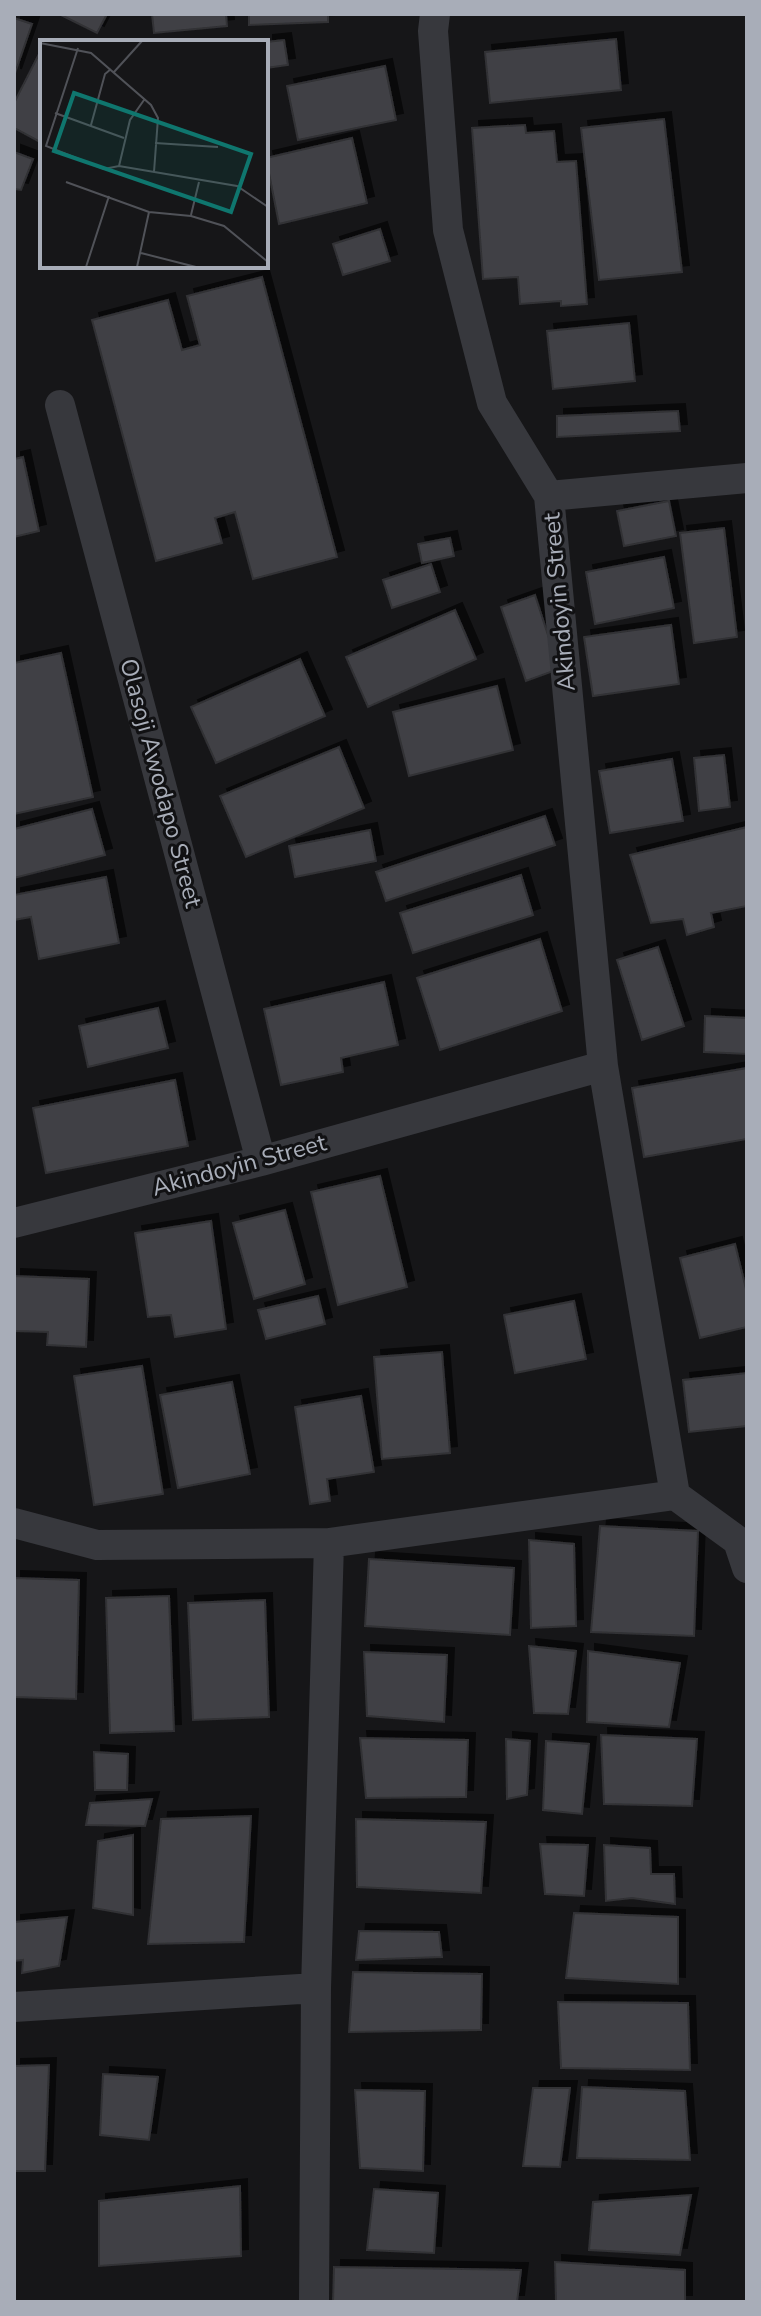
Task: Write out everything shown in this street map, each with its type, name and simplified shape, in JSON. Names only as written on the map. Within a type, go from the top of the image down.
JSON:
[{"type":"street","name":"Akindoyin Street","points":[[435,14],[433,31],[448,230],[492,403],[549,496],[603,1066],[675,1495]]},
{"type":"street","name":"Olasoji Awodapo Street","points":[[60,405],[261,1161]]},
{"type":"street","points":[[549,496],[747,478]]},
{"type":"street","name":"Akindoyin Street","points":[[14,1223],[261,1161],[603,1066]]},
{"type":"street","points":[[14,1523],[97,1545],[329,1543],[675,1495],[738,1541],[747,1568]]},
{"type":"street","points":[[314,2302],[316,1988],[329,1543]]},
{"type":"street","points":[[14,2007],[316,1988]]},
{"type":"building","points":[[59,14],[107,14],[97,33]]},
{"type":"building","points":[[152,14],[226,14],[227,26],[154,33]]},
{"type":"building","points":[[249,14],[328,14],[328,22],[249,25]]},
{"type":"building","points":[[14,18],[32,24],[14,76]]},
{"type":"building","points":[[616,39],[621,90],[490,103],[485,52]]},
{"type":"building","points":[[284,40],[288,65],[268,68],[268,42]]},
{"type":"building","points":[[40,52],[40,142],[14,128],[14,103]]},
{"type":"building","points":[[385,66],[396,120],[298,140],[287,86]]},
{"type":"building","points":[[664,119],[682,272],[599,280],[581,128]]},
{"type":"building","points":[[525,125],[526,133],[554,131],[557,162],[576,161],[587,304],[561,306],[561,301],[520,304],[518,277],[483,279],[472,128]]},
{"type":"building","points":[[352,138],[367,203],[279,224],[268,158]]},
{"type":"building","points":[[14,152],[33,159],[21,190],[14,189]]},
{"type":"building","points":[[380,229],[390,261],[343,275],[333,244]]},
{"type":"building","points":[[262,277],[337,557],[253,579],[235,512],[215,518],[222,543],[156,561],[92,320],[168,300],[182,350],[200,345],[187,296]]},
{"type":"building","points":[[629,323],[635,381],[553,389],[547,331]]},
{"type":"building","points":[[678,411],[680,431],[557,437],[557,416]]},
{"type":"building","points":[[23,457],[39,531],[14,537],[14,459]]},
{"type":"building","points":[[669,501],[676,536],[624,546],[617,511]]},
{"type":"building","points":[[724,528],[737,637],[694,643],[680,533]]},
{"type":"building","points":[[450,538],[454,556],[422,563],[418,544]]},
{"type":"building","points":[[664,557],[674,608],[595,624],[586,572]]},
{"type":"building","points":[[431,564],[440,592],[392,608],[383,580]]},
{"type":"building","points":[[535,595],[559,669],[526,681],[501,607]]},
{"type":"building","points":[[455,610],[476,659],[368,707],[346,657]]},
{"type":"building","points":[[671,625],[679,684],[593,696],[584,637]]},
{"type":"building","points":[[61,653],[93,797],[14,814],[14,663]]},
{"type":"building","points":[[300,659],[325,716],[216,763],[191,707]]},
{"type":"building","points":[[497,686],[513,750],[409,776],[393,712]]},
{"type":"building","points":[[339,747],[364,808],[246,857],[220,796]]},
{"type":"building","points":[[724,755],[730,807],[699,811],[694,758]]},
{"type":"building","points":[[672,759],[683,821],[610,833],[599,771]]},
{"type":"building","points":[[92,809],[105,855],[14,878],[14,829]]},
{"type":"building","points":[[545,816],[555,845],[386,901],[376,872]]},
{"type":"building","points":[[747,827],[747,906],[711,913],[714,927],[687,935],[683,919],[651,923],[630,855]]},
{"type":"building","points":[[370,830],[376,861],[295,877],[289,846]]},
{"type":"building","points":[[521,875],[533,915],[413,953],[400,913]]},
{"type":"building","points":[[106,877],[119,943],[39,959],[31,917],[14,920],[14,895]]},
{"type":"building","points":[[540,939],[562,1011],[440,1050],[417,978]]},
{"type":"building","points":[[658,947],[684,1026],[642,1040],[617,960]]},
{"type":"building","points":[[384,982],[398,1045],[341,1058],[343,1072],[281,1085],[264,1009]]},
{"type":"building","points":[[158,1008],[168,1048],[88,1067],[79,1026]]},
{"type":"building","points":[[705,1016],[747,1018],[747,1054],[704,1052]]},
{"type":"building","points":[[747,1068],[747,1139],[644,1157],[632,1088]]},
{"type":"building","points":[[175,1080],[188,1146],[46,1173],[33,1108]]},
{"type":"building","points":[[380,1176],[407,1287],[338,1305],[311,1192]]},
{"type":"building","points":[[285,1210],[305,1284],[254,1299],[233,1223]]},
{"type":"building","points":[[211,1221],[226,1329],[175,1337],[171,1315],[148,1317],[135,1233]]},
{"type":"building","points":[[735,1244],[747,1293],[747,1327],[700,1338],[680,1258]]},
{"type":"building","points":[[14,1276],[89,1279],[86,1347],[47,1345],[48,1332],[14,1331]]},
{"type":"building","points":[[318,1296],[325,1324],[266,1339],[258,1310]]},
{"type":"building","points":[[574,1301],[586,1359],[515,1373],[504,1315]]},
{"type":"building","points":[[442,1352],[450,1453],[382,1459],[374,1357]]},
{"type":"building","points":[[142,1366],[163,1494],[94,1505],[74,1376]]},
{"type":"building","points":[[747,1373],[747,1426],[689,1432],[683,1380]]},
{"type":"building","points":[[232,1382],[250,1474],[178,1488],[160,1395]]},
{"type":"building","points":[[361,1396],[374,1472],[327,1479],[330,1501],[310,1504],[295,1407]]},
{"type":"building","points":[[600,1526],[698,1531],[694,1636],[591,1632]]},
{"type":"building","points":[[529,1540],[574,1544],[576,1626],[531,1628]]},
{"type":"building","points":[[369,1559],[514,1568],[510,1635],[365,1626]]},
{"type":"building","points":[[14,1578],[79,1580],[76,1699],[14,1697]]},
{"type":"building","points":[[169,1596],[174,1731],[110,1733],[106,1598]]},
{"type":"building","points":[[265,1600],[269,1717],[193,1720],[188,1603]]},
{"type":"building","points":[[529,1646],[576,1651],[568,1714],[534,1713]]},
{"type":"building","points":[[588,1651],[680,1663],[669,1727],[587,1722]]},
{"type":"building","points":[[364,1652],[447,1655],[444,1722],[367,1716]]},
{"type":"building","points":[[601,1735],[697,1739],[692,1806],[604,1804]]},
{"type":"building","points":[[360,1738],[468,1740],[466,1797],[366,1798]]},
{"type":"building","points":[[506,1739],[530,1741],[527,1795],[507,1799]]},
{"type":"building","points":[[546,1741],[589,1744],[582,1814],[543,1810]]},
{"type":"building","points":[[94,1752],[128,1754],[127,1790],[95,1790]]},
{"type":"building","points":[[152,1799],[145,1826],[86,1825],[90,1803]]},
{"type":"building","points":[[251,1816],[244,1942],[148,1944],[161,1819]]},
{"type":"building","points":[[356,1819],[486,1822],[481,1893],[357,1887]]},
{"type":"building","points":[[133,1835],[133,1915],[93,1908],[98,1841]]},
{"type":"building","points":[[540,1844],[588,1845],[584,1896],[545,1894]]},
{"type":"building","points":[[604,1845],[650,1848],[651,1874],[674,1874],[675,1904],[632,1898],[606,1901]]},
{"type":"building","points":[[574,1913],[678,1917],[678,1984],[566,1978]]},
{"type":"building","points":[[67,1917],[59,1966],[22,1973],[23,1960],[14,1961],[14,1922]]},
{"type":"building","points":[[359,1931],[439,1932],[442,1957],[356,1960]]},
{"type":"building","points":[[353,1972],[482,1974],[481,2030],[349,2032]]},
{"type":"building","points":[[558,2002],[688,2003],[690,2070],[561,2068]]},
{"type":"building","points":[[49,2065],[45,2171],[14,2171],[14,2066]]},
{"type":"building","points":[[103,2074],[158,2077],[149,2140],[100,2135]]},
{"type":"building","points":[[582,2087],[685,2091],[690,2160],[577,2158]]},
{"type":"building","points":[[533,2088],[570,2088],[560,2167],[523,2166]]},
{"type":"building","points":[[355,2090],[425,2091],[423,2171],[360,2168]]},
{"type":"building","points":[[240,2186],[241,2256],[99,2266],[99,2201]]},
{"type":"building","points":[[374,2189],[438,2193],[434,2253],[367,2250]]},
{"type":"building","points":[[691,2195],[680,2255],[589,2250],[593,2202]]},
{"type":"building","points":[[555,2262],[685,2270],[685,2302],[556,2302]]},
{"type":"building","points":[[334,2267],[521,2270],[517,2302],[333,2302]]}]
